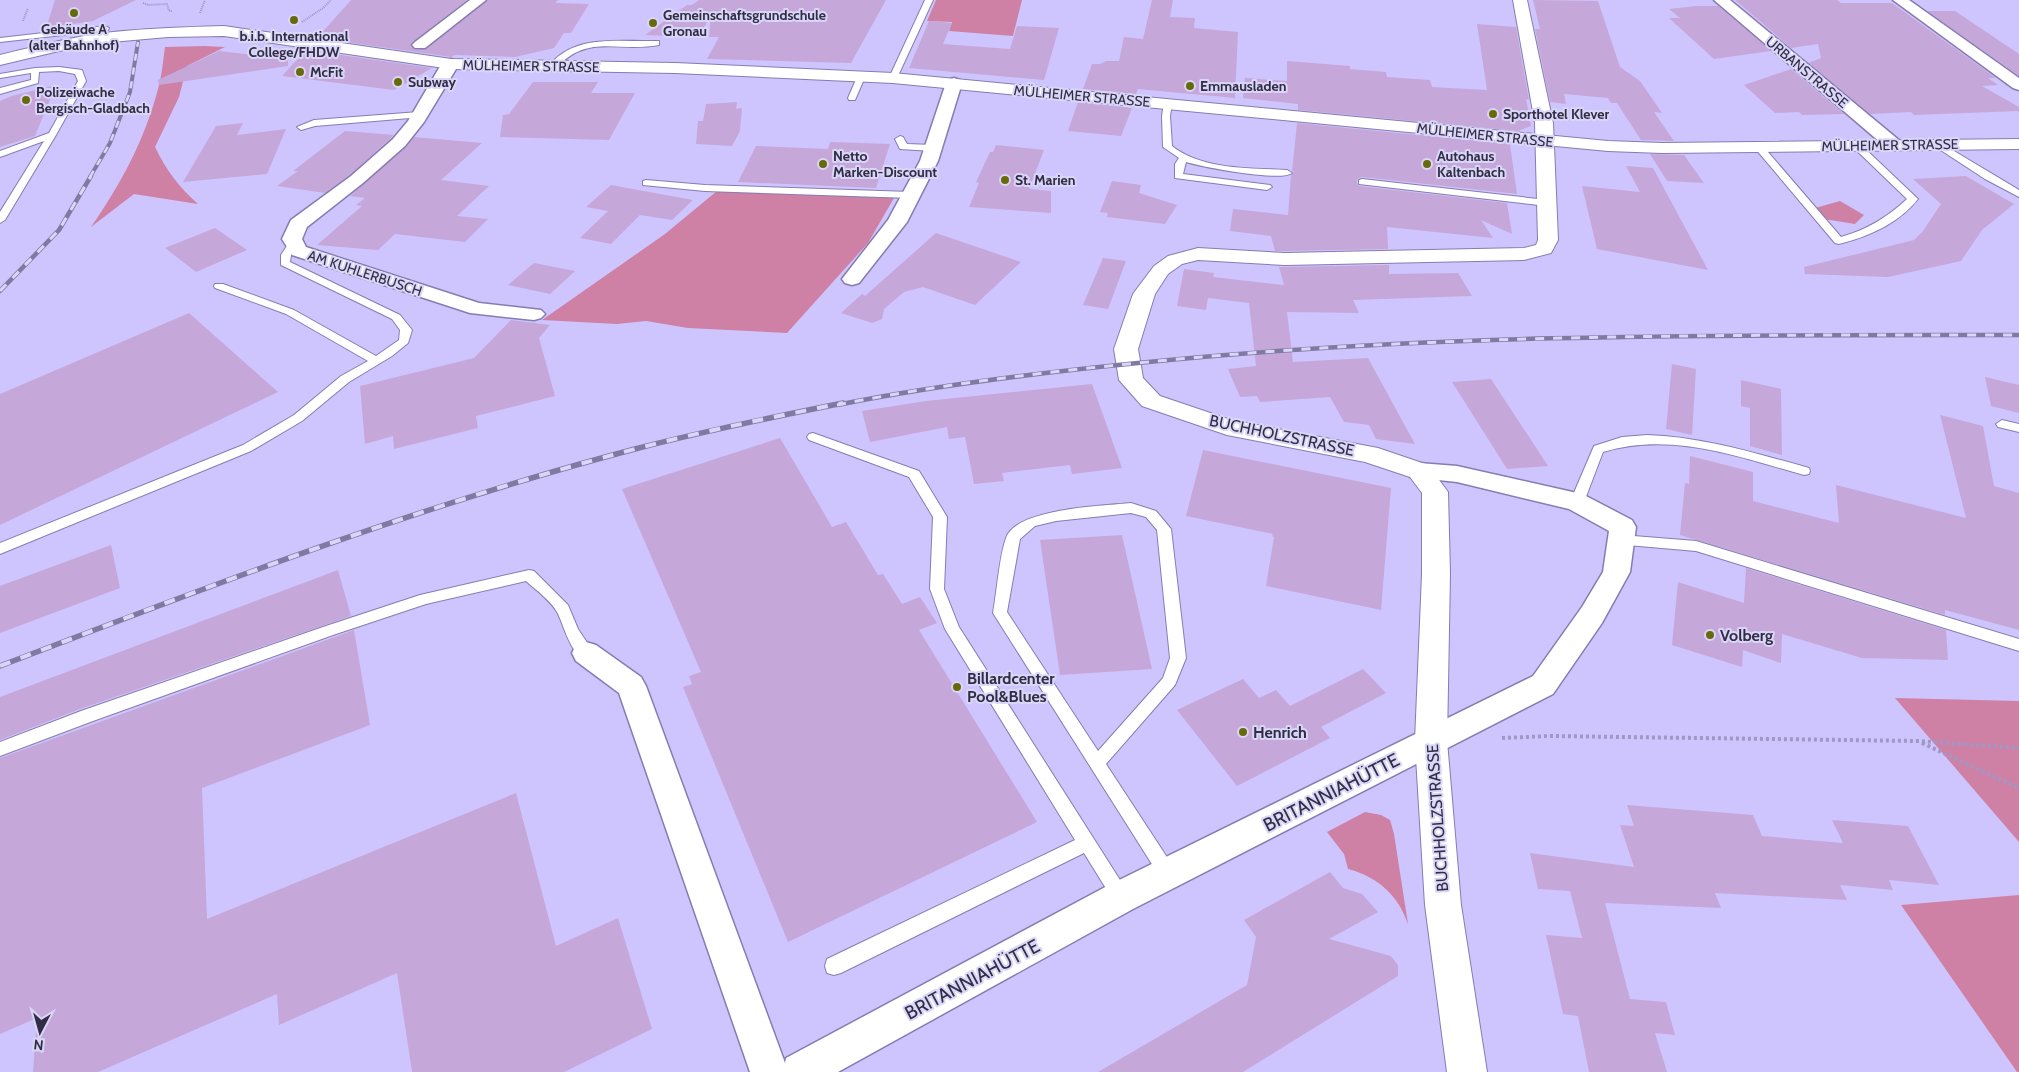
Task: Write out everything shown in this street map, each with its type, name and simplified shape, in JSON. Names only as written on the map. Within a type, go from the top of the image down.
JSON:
[{"type":"main road","name":"BUCHHOLZSTRASSE","points":[[1467,1072],[1443,905],[1431,742],[1436,574],[1435,492],[1419,471],[1369,454],[1227,427],[1151,402],[1131,380],[1126,349],[1144,294],[1161,270],[1175,260],[1198,254],[1285,259],[1524,254],[1544,249],[1548,240],[1545,141],[1536,78],[1520,0]]},
{"type":"main road","name":"MÜLHEIMER STRASSE","points":[[44,49],[108,33],[208,30],[450,64],[551,68],[675,68],[893,78],[1168,103],[1545,141],[1662,148],[2019,144]]},
{"type":"main road","points":[[0,52],[44,49]]},
{"type":"main road","points":[[0,60],[44,49]]},
{"type":"street","points":[[420,45],[479,0]]},
{"type":"street","name":"URBANSTRASSE","points":[[1721,0],[1894,145]]},
{"type":"street","points":[[1900,0],[2019,85]]},
{"type":"street","name":"AM KUHLERBUSCH","points":[[450,64],[437,82],[411,128],[392,150],[298,224],[292,239],[299,251],[477,309],[534,314]]},
{"type":"street","points":[[852,279],[897,222],[929,161],[954,83]]},
{"type":"street","points":[[1419,471],[1457,474],[1577,502],[1623,527],[1621,540]]},
{"type":"street","name":"BRITANNIAHÜTTE","points":[[800,1072],[1122,897],[1543,685],[1592,615],[1616,572],[1621,540]]},
{"type":"street","points":[[586,652],[631,686],[769,1072]]},
{"type":"lane","points":[[893,78],[929,0]]},
{"type":"lane","points":[[0,40],[108,33]]},
{"type":"lane","points":[[551,68],[563,55],[584,45],[656,43]]},
{"type":"lane","points":[[0,76],[62,68],[79,72],[82,81],[52,135],[0,220]]},
{"type":"lane","points":[[0,91],[35,80],[35,70]]},
{"type":"lane","points":[[852,98],[861,76]]},
{"type":"lane","points":[[1168,103],[1166,116],[1168,147],[1184,157],[1206,165],[1287,174]]},
{"type":"lane","points":[[300,127],[314,123],[419,114]]},
{"type":"lane","points":[[0,154],[52,135]]},
{"type":"lane","points":[[900,139],[903,147],[933,148]]},
{"type":"lane","points":[[1759,147],[1838,241],[1862,234],[1890,220],[1912,199],[1856,145]]},
{"type":"lane","points":[[1938,145],[2019,194]]},
{"type":"lane","points":[[1184,157],[1180,164],[1178,176],[1267,187]]},
{"type":"lane","points":[[1362,182],[1547,202]]},
{"type":"lane","points":[[646,183],[705,188],[911,195]]},
{"type":"lane","points":[[0,549],[254,444],[298,418],[345,379],[404,341],[406,330],[396,317],[373,304],[290,267],[285,263],[285,258],[294,244]]},
{"type":"lane","points":[[219,286],[290,312],[377,360]]},
{"type":"lane","points":[[2002,424],[2019,428]]},
{"type":"lane","points":[[813,437],[914,474],[940,518],[937,589],[952,629],[1122,897]]},
{"type":"lane","points":[[1577,502],[1598,449],[1614,442],[1636,438],[1692,442],[1804,471]]},
{"type":"lane","points":[[1097,764],[1170,681],[1178,658],[1164,529],[1151,514],[1131,508],[1056,516],[1031,522],[1013,537],[1000,612],[1097,764],[1168,874]]},
{"type":"lane","points":[[1621,540],[1696,546],[2019,645]]},
{"type":"lane","points":[[0,749],[87,716],[354,622],[425,599],[529,575],[563,609],[571,631],[586,652]]},
{"type":"lane","points":[[834,966],[1086,843]]},
{"type":"path","points":[[279,39],[331,0]]},
{"type":"path","points":[[22,28],[28,8]]},
{"type":"path","points":[[1500,738],[1550,736],[1919,741],[2019,748]]},
{"type":"path","points":[[1919,741],[2019,788]]},
{"type":"shaded area","points":[[936,0],[1022,0],[1013,36],[949,31],[952,22],[927,21]]},
{"type":"shaded area","points":[[165,47],[225,47],[187,66],[179,97],[155,147],[174,178],[198,204],[134,194],[91,227],[122,178],[146,126],[158,89]]},
{"type":"shaded area","points":[[717,191],[894,198],[868,243],[787,333],[688,328],[646,321],[617,324],[542,320],[665,234]]},
{"type":"shaded area","points":[[1840,201],[1864,215],[1855,224],[1824,219],[1815,208]]},
{"type":"shaded area","points":[[1895,698],[2019,701],[2019,842]]},
{"type":"shaded area","points":[[1365,812],[1381,815],[1390,820],[1394,834],[1408,924],[1399,904],[1386,889],[1369,877],[1348,869],[1344,854],[1327,832]]},
{"type":"shaded area","points":[[2019,895],[2019,1072],[2017,1072],[1901,905]]},
{"type":"building","name":"Gebäude A (alter Bahnhof)","points":[[55,0],[136,0],[93,21],[46,28]]},
{"type":"building","points":[[351,0],[467,0],[414,41],[410,45],[415,50],[426,49],[488,0],[558,0],[555,3],[589,4],[571,33],[564,33],[554,48],[515,57],[455,55],[451,57],[317,38]]},
{"type":"building","points":[[699,0],[886,0],[851,63],[707,59],[719,37],[709,37],[711,14],[699,37],[645,35],[687,5],[692,5]]},
{"type":"building","points":[[1152,0],[1173,0],[1170,17],[1195,18],[1194,28],[1238,32],[1235,98],[1138,89],[1136,94],[1083,89],[1092,64],[1119,61],[1124,37],[1143,39]]},
{"type":"building","points":[[1533,0],[1598,1],[1620,67],[1640,81],[1662,113],[1654,112],[1674,141],[1641,140],[1617,103],[1611,103],[1608,98],[1564,94],[1566,104],[1550,102],[1535,29],[1540,29]]},
{"type":"building","points":[[1735,0],[1837,0],[1841,3],[1892,3],[1996,78],[1988,78],[1998,85],[1982,86],[2019,107],[2019,111],[1914,115],[1911,112],[1870,114],[1808,63],[1821,58],[1818,44],[1791,48]]},
{"type":"building","points":[[1718,6],[1771,51],[1714,59],[1669,18],[1680,18],[1669,9]]},
{"type":"building","points":[[1927,11],[1955,11],[2019,54],[2019,76]]},
{"type":"building","points":[[929,21],[952,23],[943,44],[1010,49],[1017,26],[1059,28],[1044,80],[909,68]]},
{"type":"building","points":[[1477,24],[1516,27],[1529,100],[1526,99],[1531,126],[1518,131],[1298,110],[1298,104],[1243,98],[1245,78],[1287,81],[1287,61],[1350,66],[1350,69],[1386,72],[1387,77],[1430,80],[1432,87],[1487,90]]},
{"type":"building","points":[[306,50],[432,68],[394,90],[282,76]]},
{"type":"building","points":[[219,51],[288,59],[288,66],[159,85],[158,80]]},
{"type":"building","points":[[1791,69],[1844,114],[1802,115],[1799,112],[1775,113],[1744,85]]},
{"type":"building","points":[[533,82],[598,82],[591,93],[635,93],[609,140],[500,137],[503,115],[509,114]]},
{"type":"building","points":[[56,85],[35,136],[0,147],[0,101],[12,96]]},
{"type":"building","points":[[737,102],[736,109],[742,108],[740,131],[732,146],[696,144],[698,121],[703,121],[706,104]]},
{"type":"building","points":[[1078,102],[1132,108],[1121,136],[1068,131]]},
{"type":"building","points":[[243,123],[237,135],[286,129],[267,174],[183,182],[216,126]]},
{"type":"building","points":[[1297,123],[1510,144],[1517,194],[1362,177],[1357,179],[1357,184],[1359,186],[1507,203],[1512,234],[1481,220],[1493,238],[1387,227],[1388,249],[1275,251],[1271,236],[1230,231],[1233,209],[1288,215],[1291,175],[1294,172],[1292,171]]},
{"type":"building","points":[[345,131],[394,135],[350,175],[325,193],[277,186],[298,171],[293,171]]},
{"type":"building","points":[[414,137],[482,143],[441,180],[489,186],[457,216],[488,219],[465,242],[395,234],[378,250],[317,245],[362,206],[356,205],[365,198],[350,196],[406,147]]},
{"type":"building","name":"Netto Marken-Discount","points":[[830,142],[890,144],[876,188],[738,182],[756,146],[828,149]]},
{"type":"building","name":"St. Marien","points":[[996,145],[1044,150],[1029,189],[1051,191],[1051,213],[969,207],[979,183],[976,182],[990,152],[993,152]]},
{"type":"building","points":[[1650,154],[1684,155],[1704,183],[1667,181]]},
{"type":"building","points":[[1626,166],[1653,168],[1708,270],[1597,249],[1582,186],[1640,192]]},
{"type":"building","points":[[1966,176],[2014,204],[1982,230],[1961,261],[1888,277],[1805,274],[1804,267],[1914,240],[1923,231],[1941,204],[1913,179]]},
{"type":"building","points":[[1112,181],[1141,185],[1139,193],[1177,205],[1165,224],[1107,217],[1108,213],[1100,212]]},
{"type":"building","points":[[611,185],[693,200],[672,220],[640,215],[611,244],[580,238],[608,211],[586,207]]},
{"type":"building","points":[[215,228],[247,250],[196,272],[165,248]]},
{"type":"building","points":[[936,233],[1021,262],[975,305],[923,287],[904,292],[884,309],[882,319],[872,323],[841,313],[862,294],[865,296]]},
{"type":"building","points":[[1103,258],[1126,261],[1108,309],[1083,305]]},
{"type":"building","points":[[534,263],[575,271],[550,294],[508,285]]},
{"type":"building","points":[[1389,265],[1389,274],[1458,273],[1472,296],[1353,300],[1359,313],[1287,312],[1293,362],[1368,358],[1415,444],[1376,439],[1369,425],[1344,422],[1330,397],[1260,402],[1257,396],[1240,397],[1228,369],[1256,366],[1249,303],[1208,298],[1206,310],[1177,306],[1184,269],[1214,273],[1213,277],[1284,285],[1279,267]]},
{"type":"building","points":[[189,313],[278,392],[0,525],[0,394]]},
{"type":"building","points":[[511,320],[550,325],[539,338],[555,396],[476,416],[478,428],[394,449],[393,436],[365,444],[360,386],[474,358]]},
{"type":"building","points":[[1672,364],[1696,369],[1692,435],[1666,429]]},
{"type":"building","points":[[1985,377],[2019,385],[2019,413],[1991,406]]},
{"type":"building","points":[[1491,379],[1548,466],[1507,469],[1452,382]]},
{"type":"building","points":[[1741,380],[1781,389],[1782,455],[1750,446],[1750,408],[1741,406]]},
{"type":"building","points":[[1092,384],[1122,468],[1072,474],[1070,465],[1002,473],[1004,481],[974,484],[965,437],[949,439],[947,427],[870,442],[862,411],[926,401]]},
{"type":"building","points":[[1940,415],[1983,426],[1994,486],[2019,493],[2019,630],[1945,610],[1945,615],[1680,535],[1685,483],[1689,484],[1690,456],[1753,472],[1753,501],[1839,523],[1836,485],[1966,518]]},
{"type":"building","points":[[780,438],[832,527],[846,522],[878,575],[883,574],[902,604],[920,597],[937,623],[919,630],[1037,822],[788,942],[683,687],[692,684],[689,676],[701,672],[622,489]]},
{"type":"building","points":[[1203,450],[1391,488],[1381,610],[1266,586],[1273,534],[1186,516]]},
{"type":"building","points":[[1122,535],[1152,669],[1060,675],[1040,540]]},
{"type":"building","points":[[111,545],[120,588],[0,633],[0,586]]},
{"type":"building","points":[[1746,568],[1946,630],[1948,660],[1862,658],[1782,634],[1781,663],[1743,650],[1742,667],[1672,645],[1678,582],[1744,603]]},
{"type":"building","points":[[338,570],[351,616],[80,709],[0,740],[0,697]]},
{"type":"building","points":[[354,630],[370,725],[202,788],[207,919],[516,793],[556,946],[618,918],[652,1029],[564,1072],[412,1072],[397,973],[279,1025],[277,994],[98,1072],[33,1072],[37,1018],[0,1034],[0,758]]},
{"type":"building","points":[[1363,669],[1386,693],[1321,727],[1330,738],[1237,786],[1177,710],[1243,679],[1259,698],[1276,690],[1290,706]]},
{"type":"building","points":[[1627,805],[1753,815],[1762,836],[1843,843],[1832,820],[1908,826],[1939,885],[1889,880],[1893,890],[1840,885],[1847,900],[1715,893],[1721,908],[1605,903],[1630,999],[1666,1002],[1675,1035],[1655,1033],[1667,1072],[1589,1072],[1578,1016],[1563,1014],[1546,935],[1582,938],[1570,891],[1538,889],[1530,853],[1634,867],[1620,825],[1634,826]]},
{"type":"building","points":[[1330,872],[1343,888],[1362,894],[1378,912],[1329,939],[1391,956],[1398,965],[1398,976],[1243,1072],[1098,1072],[1247,985],[1256,937],[1244,920]]},
{"type":"railway","points":[[90,177],[110,143],[130,92],[138,42]]},
{"type":"railway","points":[[0,291],[59,230],[91,176]]},
{"type":"railway","points":[[837,405],[987,380],[1062,371],[1248,353],[1358,346],[1468,341],[1688,336],[2019,335]]},
{"type":"railway","points":[[0,666],[314,549],[554,471],[661,442],[843,403]]},
{"type":"place","name":"Gebäude A (alter Bahnhof)","points":[[74,13]]},
{"type":"place","name":"b.i.b. International College/FHDW","points":[[294,20]]},
{"type":"place","name":"Gemeinschaftsgrundschule Gronau","points":[[653,23]]},
{"type":"place","name":"McFit","points":[[300,72]]},
{"type":"place","name":"Subway","points":[[398,82]]},
{"type":"place","name":"Emmausladen","points":[[1190,86]]},
{"type":"place","name":"Polizeiwache Bergisch-Gladbach","points":[[26,100]]},
{"type":"place","name":"Sporthotel Klever","points":[[1493,114]]},
{"type":"place","name":"Netto Marken-Discount","points":[[823,164]]},
{"type":"place","name":"Autohaus Kaltenbach","points":[[1427,164]]},
{"type":"place","name":"St. Marien","points":[[1005,180]]},
{"type":"place","name":"Volberg","points":[[1710,635]]},
{"type":"place","name":"Billardcenter Pool&Blues","points":[[957,687]]},
{"type":"place","name":"Henrich","points":[[1243,732]]}]
